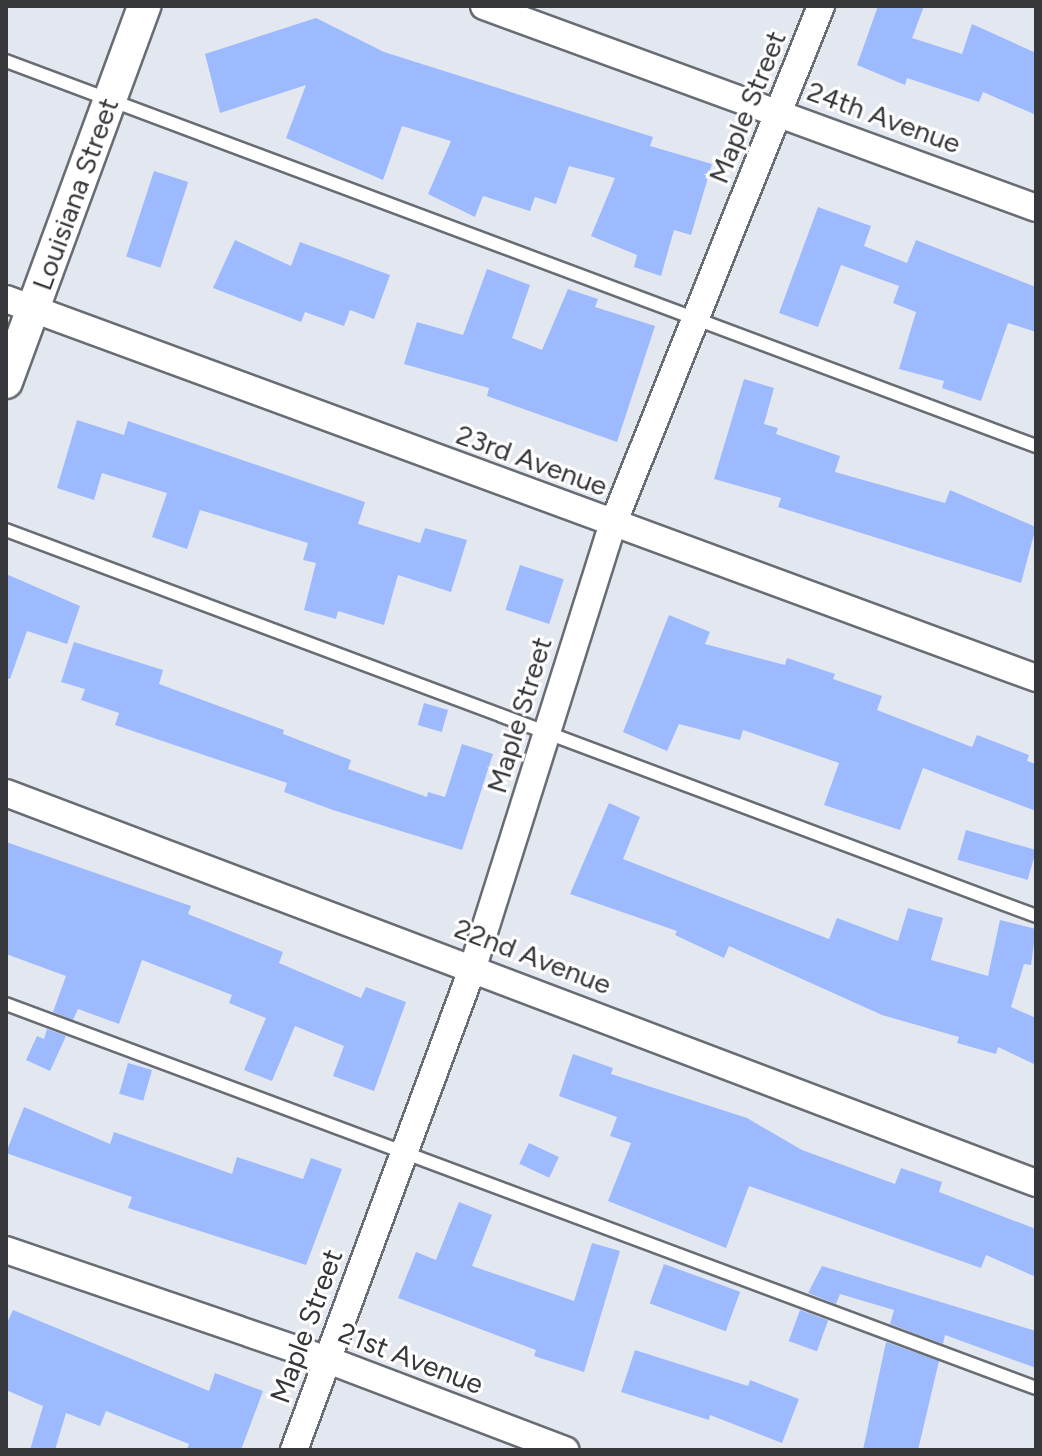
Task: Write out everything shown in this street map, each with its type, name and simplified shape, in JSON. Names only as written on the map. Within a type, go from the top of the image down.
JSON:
[{"type":"street","name":"Louisiana Street","points":[[6,382],[19,304],[109,99],[144,6]]},
{"type":"street","name":"24th Avenue","points":[[484,6],[1036,208]]},
{"type":"street","name":"Maple Street","points":[[294,1450],[473,967],[613,524],[821,6]]},
{"type":"street","name":"23rd Avenue","points":[[19,304],[1036,678]]},
{"type":"street","name":"22nd Avenue","points":[[6,793],[473,967],[1036,1183]]},
{"type":"street","name":"21st Avenue","points":[[6,1250],[328,1360],[565,1450]]},
{"type":"lane","points":[[6,61],[1036,446]]},
{"type":"lane","points":[[6,530],[1036,916]]},
{"type":"lane","points":[[6,1004],[1036,1388]]},
{"type":"building","points":[[878,6],[924,6],[912,38],[962,54],[972,24],[1036,53],[1036,115],[983,92],[979,102],[907,78],[905,85],[857,65]]},
{"type":"building","points":[[316,18],[384,52],[653,137],[650,146],[712,164],[691,235],[674,230],[661,276],[634,267],[637,255],[591,236],[615,178],[569,166],[556,204],[535,197],[530,211],[483,196],[475,217],[428,194],[451,141],[402,126],[383,180],[286,138],[306,85],[220,113],[205,54]]},
{"type":"building","points":[[154,171],[188,182],[160,268],[126,257]]},
{"type":"building","points":[[818,207],[871,226],[864,246],[907,263],[916,240],[1036,287],[1036,332],[1008,323],[981,401],[942,388],[944,381],[899,369],[916,312],[893,303],[899,286],[841,265],[818,327],[779,313]]},
{"type":"building","points":[[235,240],[291,266],[300,242],[390,275],[374,319],[350,310],[344,326],[305,312],[301,322],[213,288]]},
{"type":"building","points":[[487,269],[530,285],[512,338],[542,350],[568,289],[598,299],[595,307],[655,326],[617,442],[487,396],[489,388],[404,364],[417,322],[463,335]]},
{"type":"building","points":[[744,379],[774,388],[764,424],[778,428],[776,434],[840,456],[835,472],[945,503],[950,490],[1036,527],[1021,583],[778,507],[781,498],[714,479]]},
{"type":"building","points":[[77,420],[124,435],[128,421],[365,502],[358,524],[420,543],[425,528],[467,540],[451,592],[398,575],[384,625],[338,611],[336,619],[304,610],[316,563],[303,560],[308,543],[200,510],[187,549],[152,537],[167,493],[102,473],[94,500],[57,488]]},
{"type":"building","points":[[520,565],[564,579],[549,624],[505,610]]},
{"type":"building","points":[[6,574],[80,606],[67,644],[27,631],[10,679],[6,678]]},
{"type":"building","points":[[669,615],[710,632],[705,644],[785,665],[787,658],[835,674],[833,679],[882,696],[877,710],[972,747],[977,735],[1029,755],[1027,761],[1036,764],[1036,811],[923,768],[900,830],[824,805],[839,763],[743,730],[740,740],[679,724],[667,751],[623,732]]},
{"type":"building","points":[[74,642],[163,670],[159,684],[284,730],[283,734],[351,760],[348,769],[427,797],[428,792],[445,797],[462,744],[493,754],[462,850],[333,810],[284,792],[287,783],[115,725],[119,713],[81,700],[85,689],[61,682]]},
{"type":"building","points":[[424,703],[448,710],[442,732],[418,725]]},
{"type":"building","points":[[609,803],[640,817],[623,859],[829,939],[837,918],[898,941],[908,908],[943,918],[931,960],[988,976],[1000,920],[1036,929],[1031,965],[1024,964],[1011,1007],[1036,1018],[1036,1065],[998,1047],[996,1054],[957,1043],[959,1037],[882,1015],[729,946],[724,958],[675,935],[677,931],[570,894]]},
{"type":"building","points":[[966,830],[1036,850],[1028,880],[957,860]]},
{"type":"building","points":[[6,842],[191,906],[188,914],[283,952],[279,963],[361,998],[366,987],[406,1002],[374,1091],[333,1076],[344,1046],[295,1026],[272,1081],[244,1070],[266,1018],[229,1003],[232,995],[142,960],[119,1024],[78,1009],[73,1020],[53,1012],[66,976],[6,954]]},
{"type":"building","points":[[47,1029],[66,1036],[50,1071],[26,1060],[37,1036],[44,1039]]},
{"type":"building","points":[[573,1054],[613,1068],[611,1074],[747,1118],[802,1150],[895,1184],[901,1168],[942,1182],[939,1192],[1036,1229],[1036,1277],[986,1255],[981,1268],[749,1186],[726,1248],[608,1201],[631,1143],[610,1136],[617,1117],[559,1096]]},
{"type":"building","points":[[128,1063],[152,1070],[143,1101],[119,1094]]},
{"type":"building","points":[[24,1107],[110,1144],[114,1132],[232,1174],[237,1157],[303,1179],[311,1158],[342,1169],[306,1265],[128,1208],[132,1197],[6,1153]]},
{"type":"building","points":[[529,1143],[559,1157],[549,1178],[519,1164]]},
{"type":"building","points":[[459,1202],[492,1215],[472,1266],[574,1301],[592,1243],[620,1251],[584,1372],[534,1356],[536,1350],[398,1298],[416,1252],[436,1260]]},
{"type":"building","points":[[664,1264],[740,1292],[726,1331],[650,1303]]},
{"type":"building","points":[[822,1266],[1036,1331],[1036,1368],[945,1335],[943,1344],[890,1324],[894,1310],[840,1294],[836,1304],[808,1293]]},
{"type":"building","points":[[13,1310],[209,1391],[215,1373],[263,1391],[241,1450],[187,1450],[189,1444],[106,1411],[100,1426],[66,1413],[55,1450],[30,1450],[43,1406],[6,1390],[6,1325]]},
{"type":"building","points":[[800,1310],[828,1320],[817,1351],[789,1341]]},
{"type":"building","points":[[886,1342],[939,1361],[918,1450],[863,1450]]},
{"type":"building","points":[[635,1350],[748,1386],[750,1380],[799,1399],[782,1443],[710,1415],[709,1420],[621,1392]]}]
